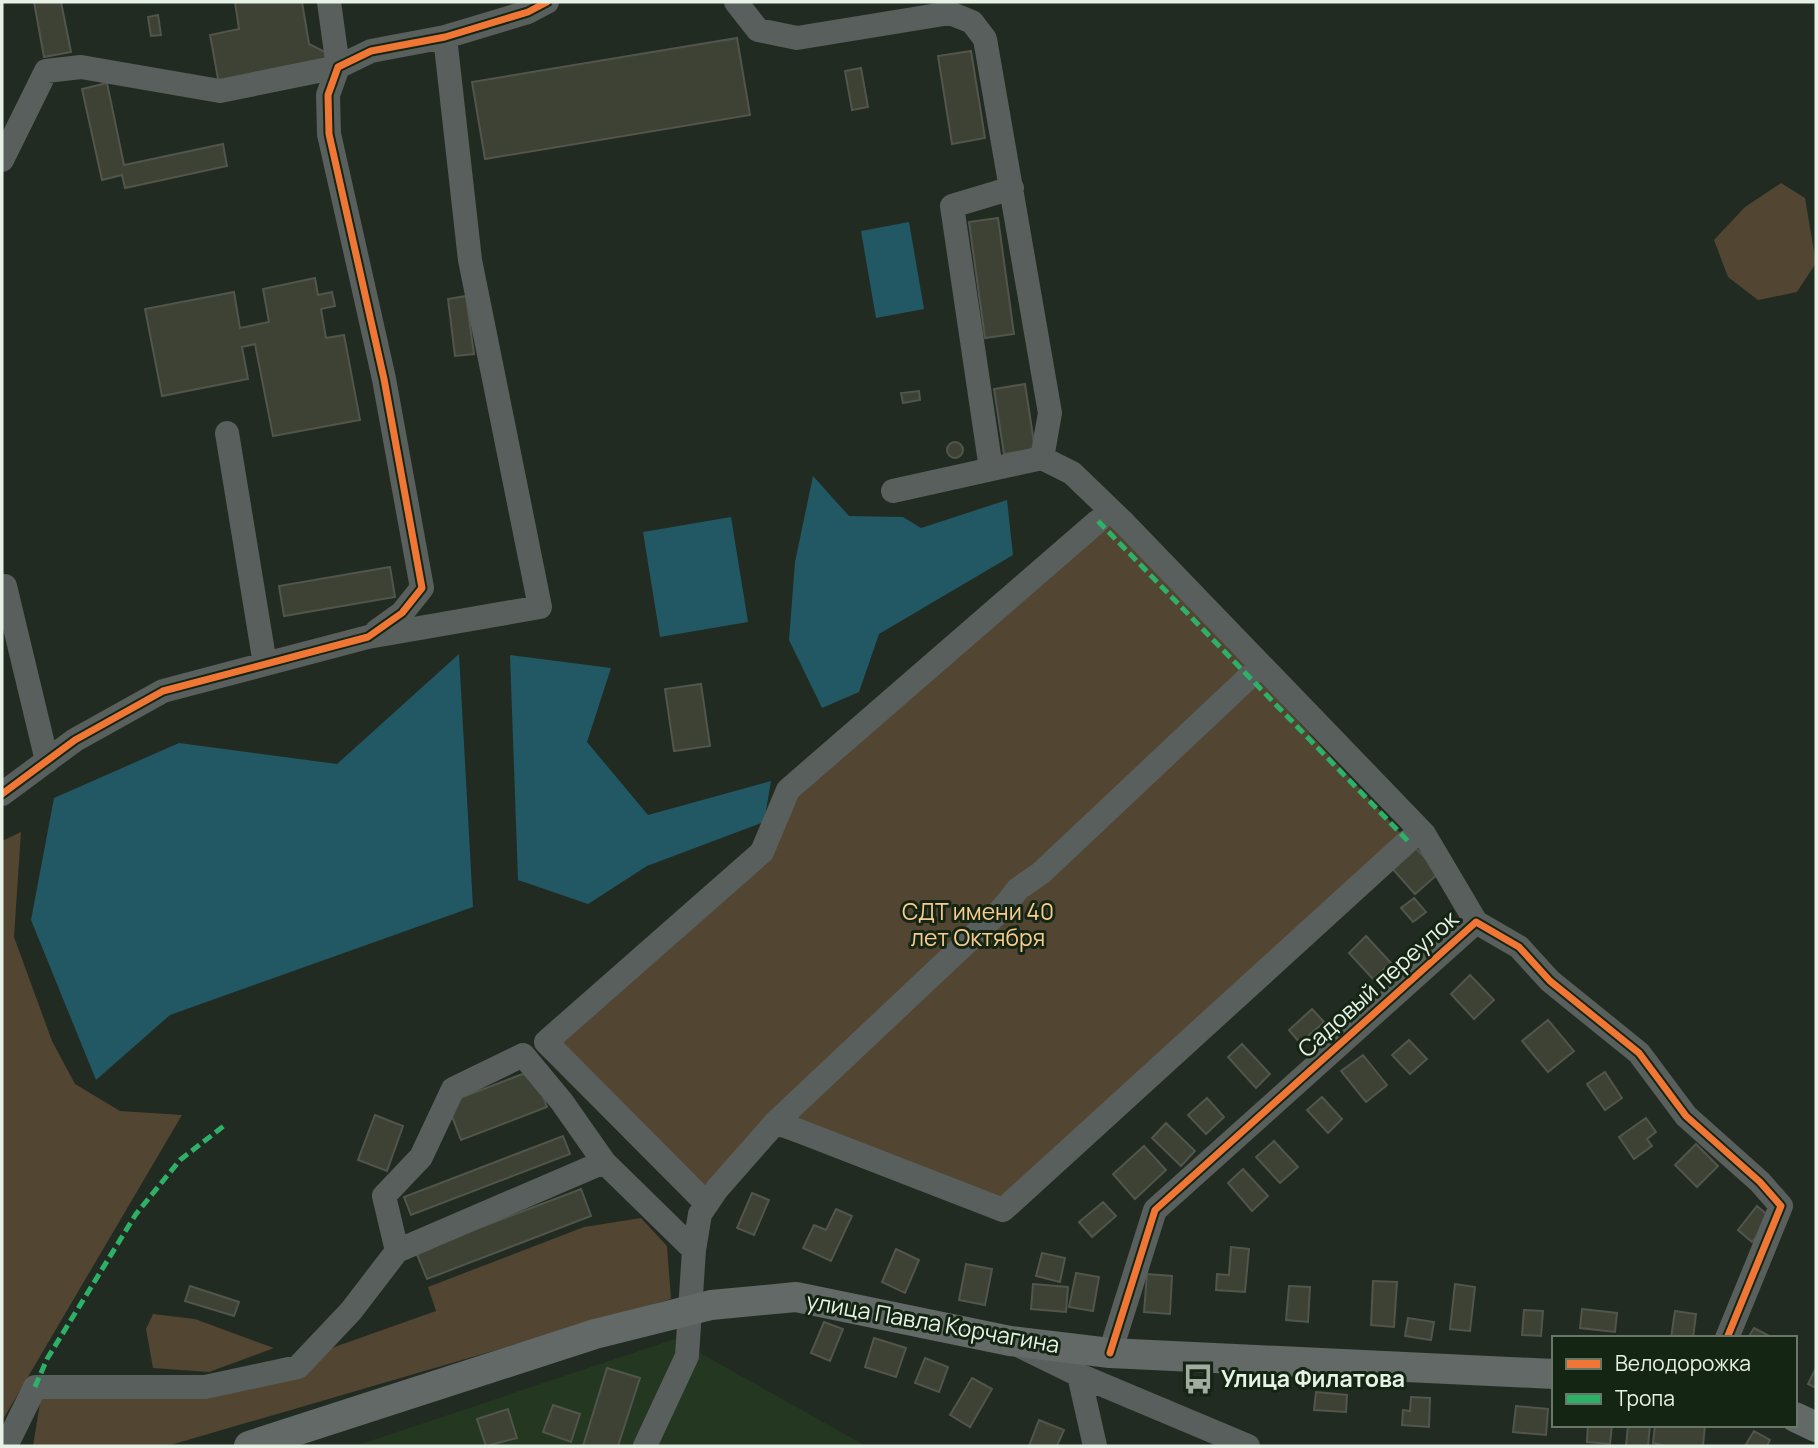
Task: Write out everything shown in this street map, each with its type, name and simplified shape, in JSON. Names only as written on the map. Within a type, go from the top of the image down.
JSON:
[{"type":"main road","name":"улица Павла Корчагина","points":[[248,1446],[595,1334],[712,1305],[796,1297],[1010,1341],[1106,1352],[1552,1374]]},
{"type":"main road","points":[[1797,1418],[1816,1427]]},
{"type":"street","points":[[329,2],[338,67],[328,96],[329,134],[384,379],[422,589],[402,613],[368,637]]},
{"type":"street","points":[[2,160],[46,71],[81,67],[220,91],[338,67],[370,51],[445,37],[528,12],[547,2]]},
{"type":"street","points":[[736,2],[758,30],[797,38],[950,13],[972,22],[985,39],[1050,413],[1042,458]]},
{"type":"street","points":[[2,794],[75,740],[163,691],[368,637],[540,607],[470,260],[445,37]]},
{"type":"street","points":[[991,469],[952,206],[1012,188]]},
{"type":"street","points":[[227,433],[265,664]]},
{"type":"street","points":[[893,491],[1042,458],[1072,473],[1124,523],[1424,834],[1476,922]]},
{"type":"street","points":[[707,1203],[546,1042],[762,852],[788,790],[1097,521]]},
{"type":"street","points":[[5,586],[47,761]]},
{"type":"street","points":[[645,1446],[687,1356],[694,1250],[701,1214],[707,1203],[776,1122],[1002,909],[1018,889],[1041,873],[1249,677]]},
{"type":"street","points":[[776,1122],[1003,1210],[1408,841]]},
{"type":"street","name":"Садовый переулок","points":[[1087,1378],[1106,1352],[1155,1210],[1476,922],[1518,947],[1550,981],[1639,1053],[1686,1116],[1760,1182],[1781,1206],[1728,1336]]},
{"type":"street","points":[[397,1251],[384,1196],[421,1157],[453,1089],[523,1055],[562,1102],[604,1162],[694,1250]]},
{"type":"street","points":[[6,1446],[35,1387],[205,1387],[298,1367],[351,1311],[397,1251],[604,1162]]},
{"type":"street","points":[[1010,1341],[1087,1378],[1248,1446]]},
{"type":"street","points":[[1087,1378],[1095,1446]]},
{"type":"shaded area","points":[[675,1339],[866,1446],[355,1446]]},
{"type":"green space","points":[[1781,183],[1805,198],[1816,263],[1797,292],[1758,300],[1728,277],[1714,240],[1745,207]]},
{"type":"green space","name":"СДТ имени 40 лет Октября","points":[[1107,513],[1408,841],[1003,1210],[776,1136],[711,1205],[546,1042],[762,852],[788,790]]},
{"type":"green space","points":[[21,832],[14,937],[52,1041],[75,1084],[120,1111],[182,1115],[2,1421],[2,841]]},
{"type":"green space","points":[[641,1218],[667,1246],[671,1299],[167,1446],[33,1446],[41,1397],[196,1396],[436,1311],[428,1287],[584,1227]]},
{"type":"green space","points":[[153,1314],[195,1319],[274,1348],[209,1372],[153,1368],[146,1329]]},
{"type":"water","points":[[909,222],[924,309],[876,318],[861,231]]},
{"type":"water","points":[[813,476],[849,516],[903,517],[921,528],[1007,500],[1013,555],[879,634],[859,692],[822,708],[789,640],[795,562]]},
{"type":"water","points":[[731,517],[748,622],[660,637],[643,532]]},
{"type":"water","points":[[459,654],[473,907],[170,1015],[96,1080],[31,920],[54,798],[179,743],[337,764]]},
{"type":"water","points":[[510,655],[611,668],[587,742],[648,815],[771,781],[764,822],[647,866],[588,904],[518,880]]},
{"type":"building","points":[[34,2],[61,2],[71,52],[44,57]]},
{"type":"building","points":[[235,2],[302,2],[309,44],[325,52],[327,65],[219,84],[210,35],[239,29]]},
{"type":"building","points":[[158,15],[161,35],[151,36],[148,17]]},
{"type":"building","points":[[737,38],[750,115],[485,159],[472,82]]},
{"type":"building","points":[[971,51],[985,138],[952,144],[938,56]]},
{"type":"building","points":[[861,68],[868,107],[852,110],[845,71]]},
{"type":"building","points":[[107,83],[124,165],[223,144],[227,166],[125,188],[122,175],[102,180],[82,89]]},
{"type":"building","points":[[998,218],[1014,334],[985,338],[969,222]]},
{"type":"building","points":[[315,278],[318,295],[332,292],[335,306],[321,309],[326,338],[344,335],[360,420],[273,436],[255,344],[242,347],[248,379],[162,396],[145,309],[234,292],[240,328],[269,322],[263,289]]},
{"type":"building","points":[[466,296],[474,354],[455,356],[448,299]]},
{"type":"building","points":[[1025,384],[1035,449],[1004,454],[994,389]]},
{"type":"building","points":[[919,391],[920,400],[903,403],[901,393]]},
{"type":"building","points":[[955,442],[963,450],[955,458],[947,450]]},
{"type":"building","points":[[390,567],[395,597],[284,616],[279,586]]},
{"type":"building","points":[[701,684],[710,746],[674,751],[665,689]]},
{"type":"building","points":[[1413,845],[1439,873],[1415,894],[1390,866]]},
{"type":"building","points":[[1414,898],[1426,912],[1413,922],[1401,908]]},
{"type":"building","points":[[1366,936],[1391,963],[1373,979],[1349,953]]},
{"type":"building","points":[[1470,975],[1494,1000],[1474,1019],[1451,994]]},
{"type":"building","points":[[1312,1009],[1324,1022],[1300,1043],[1289,1030]]},
{"type":"building","points":[[1548,1020],[1574,1051],[1548,1072],[1522,1041]]},
{"type":"building","points":[[1409,1040],[1427,1059],[1410,1074],[1392,1055]]},
{"type":"building","points":[[1242,1044],[1270,1074],[1256,1088],[1228,1057]]},
{"type":"building","points":[[1363,1055],[1387,1085],[1366,1102],[1341,1071]]},
{"type":"building","points":[[533,1070],[547,1107],[461,1140],[447,1103]]},
{"type":"building","points":[[1605,1072],[1622,1098],[1605,1110],[1587,1084]]},
{"type":"building","points":[[1322,1097],[1342,1119],[1328,1133],[1307,1110]]},
{"type":"building","points":[[1207,1098],[1224,1117],[1206,1134],[1188,1115]]},
{"type":"building","points":[[375,1115],[403,1126],[387,1171],[358,1160]]},
{"type":"building","points":[[1646,1118],[1656,1132],[1647,1139],[1652,1146],[1634,1159],[1619,1137]]},
{"type":"building","points":[[1166,1123],[1195,1151],[1181,1166],[1152,1138]]},
{"type":"building","points":[[563,1136],[570,1154],[411,1215],[404,1197]]},
{"type":"building","points":[[1274,1141],[1298,1167],[1280,1183],[1256,1157]]},
{"type":"building","points":[[1696,1144],[1718,1166],[1697,1187],[1675,1165]]},
{"type":"building","points":[[1144,1146],[1166,1170],[1135,1199],[1113,1174]]},
{"type":"building","points":[[1243,1169],[1268,1196],[1252,1211],[1228,1183]]},
{"type":"building","points":[[581,1189],[591,1216],[427,1279],[416,1252]]},
{"type":"building","points":[[752,1193],[769,1200],[754,1235],[737,1228]]},
{"type":"building","points":[[1103,1202],[1116,1216],[1092,1237],[1079,1222]]},
{"type":"building","points":[[1757,1206],[1771,1218],[1752,1242],[1738,1230]]},
{"type":"building","points":[[836,1209],[852,1216],[831,1261],[803,1248],[814,1225],[826,1230]]},
{"type":"building","points":[[1231,1247],[1249,1249],[1245,1292],[1216,1290],[1217,1274],[1229,1275]]},
{"type":"building","points":[[896,1249],[919,1260],[905,1293],[882,1282]]},
{"type":"building","points":[[1042,1253],[1065,1258],[1060,1282],[1036,1276]]},
{"type":"building","points":[[966,1264],[992,1269],[985,1305],[959,1300]]},
{"type":"building","points":[[1076,1273],[1099,1277],[1093,1311],[1069,1307]]},
{"type":"building","points":[[1147,1274],[1172,1276],[1170,1314],[1144,1312]]},
{"type":"building","points":[[1373,1281],[1397,1282],[1394,1327],[1371,1325]]},
{"type":"building","points":[[1033,1284],[1068,1287],[1066,1312],[1031,1309]]},
{"type":"building","points":[[1455,1284],[1475,1287],[1470,1331],[1450,1329]]},
{"type":"building","points":[[190,1286],[239,1302],[234,1316],[185,1301]]},
{"type":"building","points":[[1289,1286],[1310,1287],[1308,1322],[1286,1320]]},
{"type":"building","points":[[1582,1309],[1617,1313],[1615,1332],[1580,1328]]},
{"type":"building","points":[[1524,1310],[1543,1311],[1541,1336],[1522,1335]]},
{"type":"building","points":[[1675,1311],[1696,1314],[1693,1336],[1671,1336]]},
{"type":"building","points":[[1408,1318],[1434,1322],[1431,1340],[1405,1336]]},
{"type":"building","points":[[824,1322],[843,1329],[830,1361],[811,1353]]},
{"type":"building","points":[[1754,1328],[1769,1336],[1749,1336]]},
{"type":"building","points":[[874,1338],[906,1348],[896,1377],[865,1367]]},
{"type":"building","points":[[925,1358],[948,1367],[939,1392],[915,1383]]},
{"type":"building","points":[[607,1368],[640,1378],[618,1446],[583,1446]]},
{"type":"building","points":[[1816,1368],[1816,1388],[1808,1384]]},
{"type":"building","points":[[972,1378],[992,1389],[970,1427],[950,1415]]},
{"type":"building","points":[[1316,1392],[1347,1395],[1346,1412],[1314,1410]]},
{"type":"building","points":[[1411,1397],[1430,1398],[1429,1427],[1402,1425],[1403,1410],[1410,1411]]},
{"type":"building","points":[[553,1405],[580,1414],[571,1442],[543,1432]]},
{"type":"building","points":[[1516,1406],[1548,1409],[1546,1435],[1513,1432]]},
{"type":"building","points":[[508,1409],[517,1438],[486,1446],[477,1419]]},
{"type":"building","points":[[1039,1420],[1064,1430],[1057,1446],[1029,1446]]},
{"type":"building","points":[[1588,1427],[1612,1427],[1610,1444],[1587,1442]]},
{"type":"building","points":[[1628,1427],[1650,1427],[1648,1446],[1626,1446]]},
{"type":"building","points":[[1655,1427],[1705,1427],[1703,1446],[1666,1446],[1653,1443]]},
{"type":"building","points":[[1754,1431],[1770,1440],[1767,1446],[1745,1446]]},
{"type":"marked path","points":[[1098,521],[1408,841]]},
{"type":"marked path","points":[[35,1387],[47,1359],[136,1214],[180,1160],[225,1125]]},
{"type":"cycle path","points":[[2,794],[75,740],[163,691],[368,637],[402,613],[422,588],[384,379],[329,134],[328,95],[338,67],[371,51],[445,37],[528,12],[547,2]]},
{"type":"cycle path","points":[[1110,1353],[1155,1210],[1476,922],[1519,947],[1550,981],[1639,1053],[1686,1116],[1760,1182],[1781,1206],[1728,1336]]},
{"type":"place","name":"Улица Филатова","points":[[1198,1379]]}]
